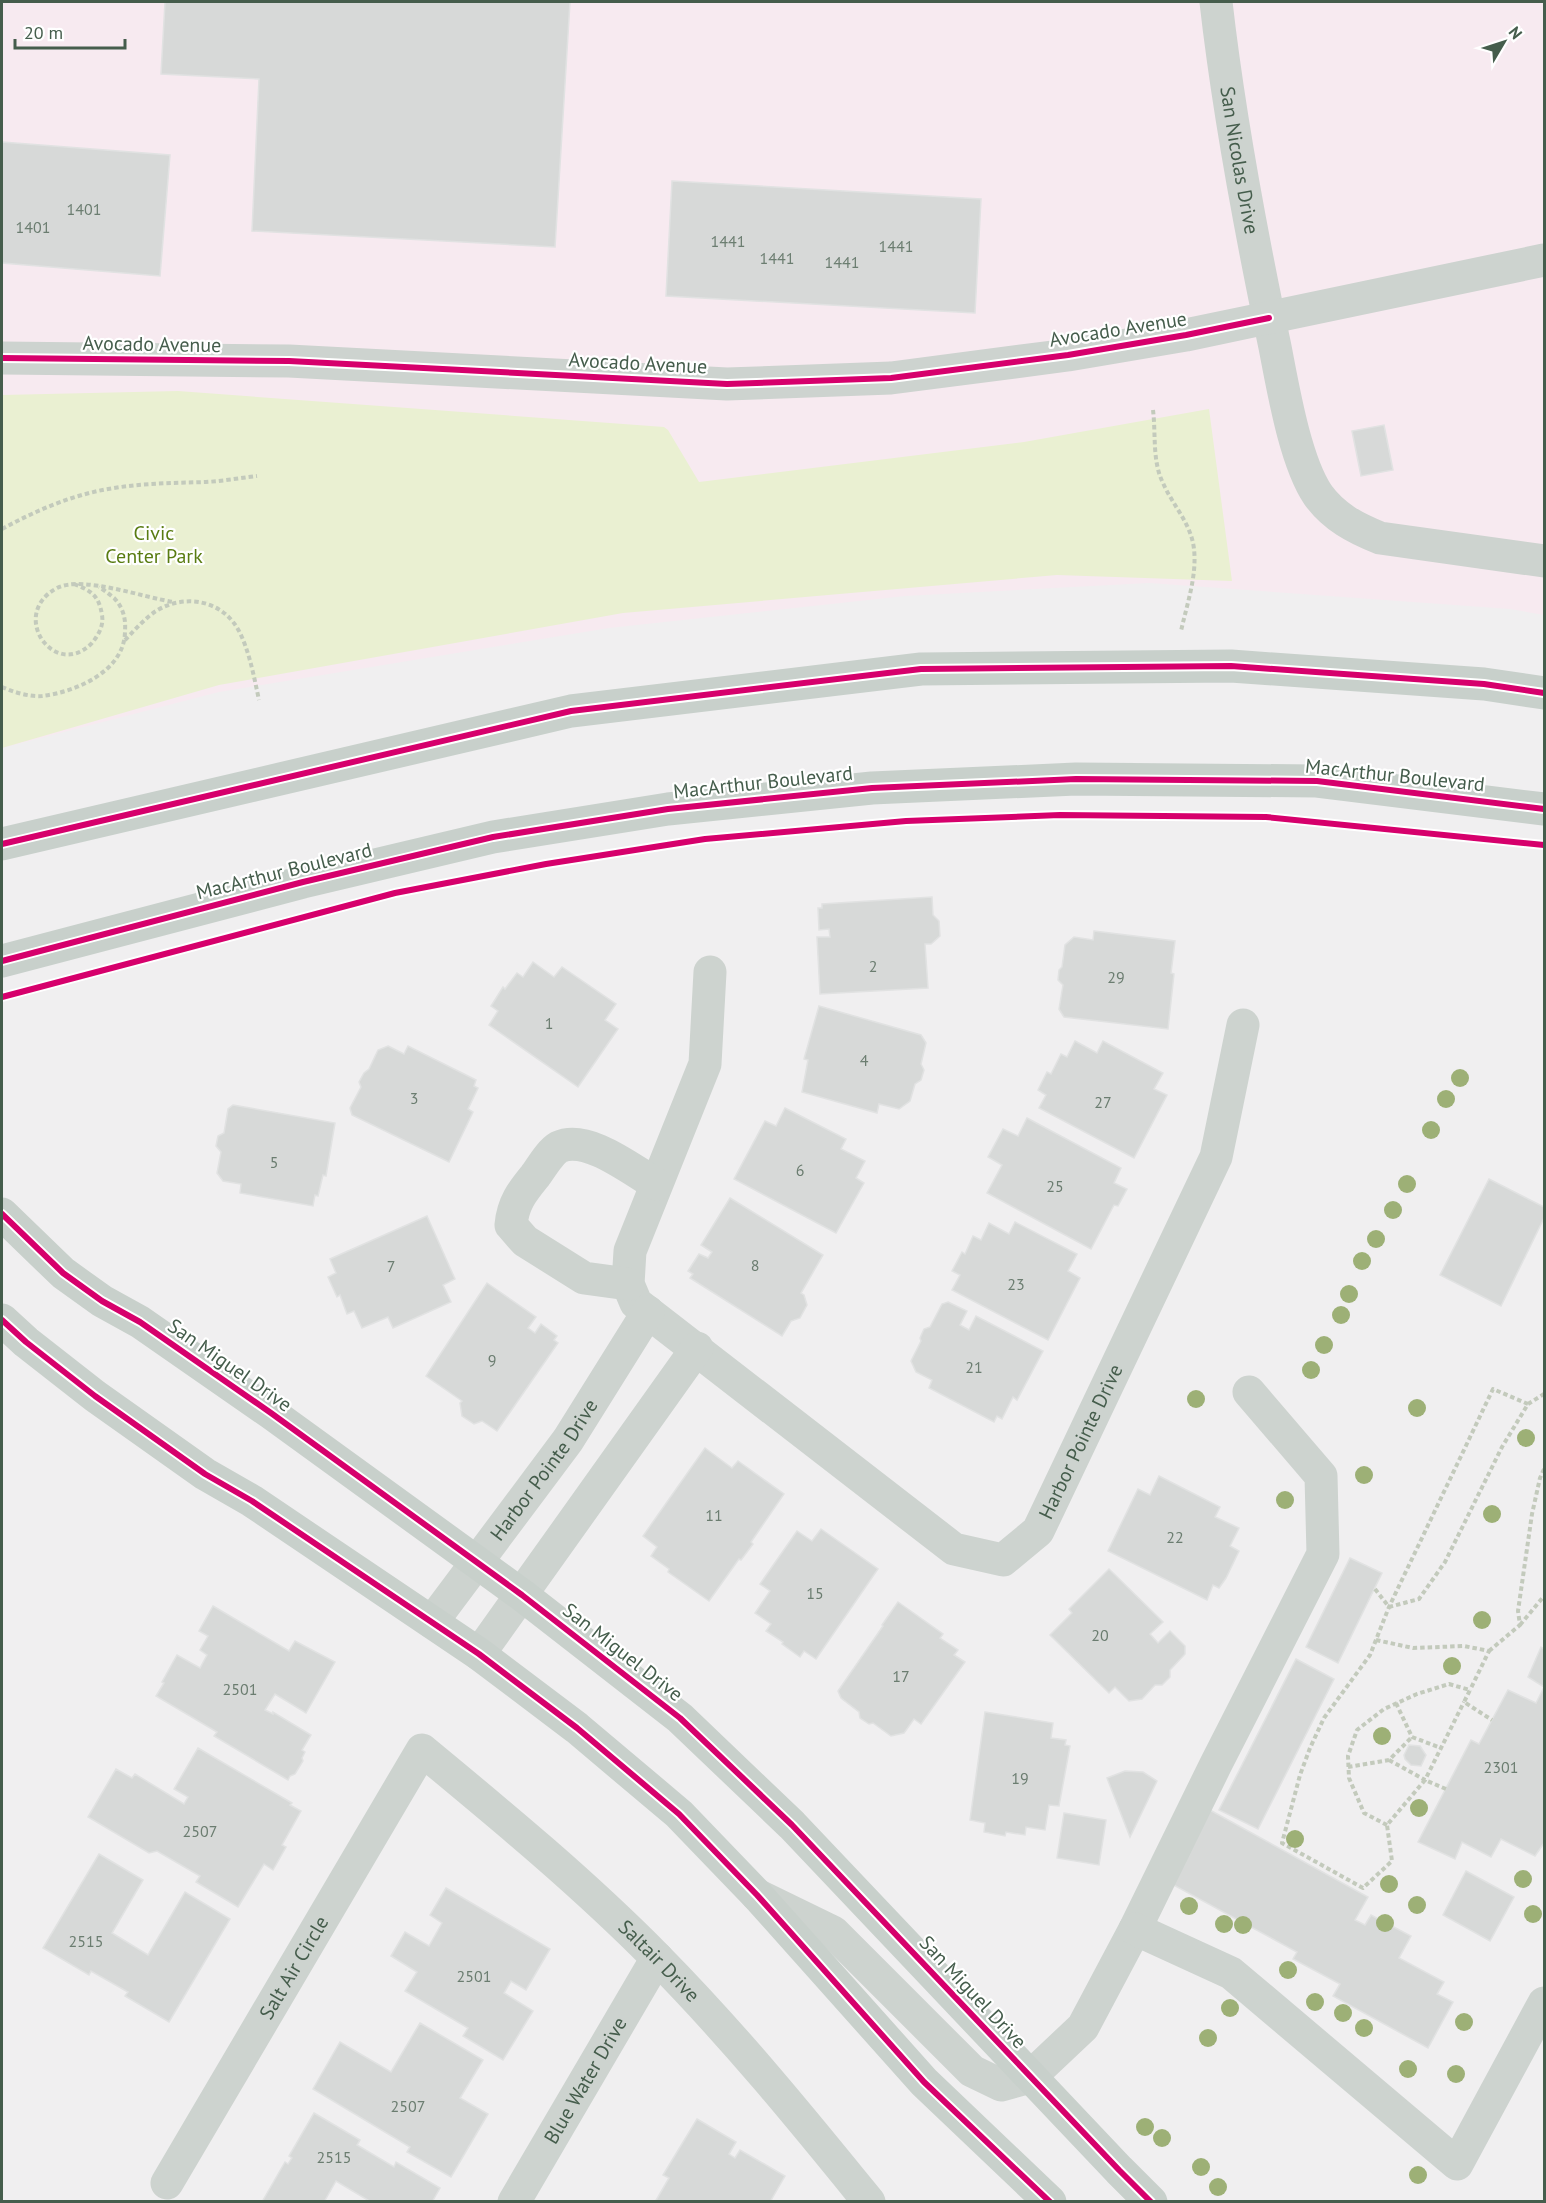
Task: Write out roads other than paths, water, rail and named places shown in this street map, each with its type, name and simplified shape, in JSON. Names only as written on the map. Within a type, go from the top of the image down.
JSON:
[{"type":"main road","points":[[2,844],[571,711],[921,669],[1231,666],[1484,684],[1545,693]]},
{"type":"main road","name":"MacArthur Boulevard","points":[[2,961],[303,882],[493,837],[668,808],[850,790],[1077,779],[1317,781],[1545,809]]},
{"type":"main road","name":"San Miguel Drive","points":[[2,1214],[63,1273],[102,1301],[140,1322],[252,1400],[477,1562],[680,1718],[792,1826],[1151,2202]]},
{"type":"main road","points":[[2,1320],[26,1342],[104,1403],[206,1474],[252,1500],[479,1654],[577,1728],[679,1814],[757,1895],[924,2082],[1050,2202]]},
{"type":"street","name":"San Nicolas Drive","points":[[1216,2],[1222,56],[1269,318],[1300,456],[1317,493],[1333,513],[1355,528],[1380,538],[1545,561]]},
{"type":"street","name":"Avocado Avenue","points":[[2,358],[289,361],[727,384],[891,378],[1068,355],[1186,335],[1545,260]]},
{"type":"street","points":[[656,1184],[599,1150],[576,1144],[558,1148],[523,1191],[512,1209],[511,1225],[525,1241],[584,1278],[628,1284],[630,1251],[705,1064],[710,972]]},
{"type":"street","name":"Harbor Pointe Drive","points":[[628,1284],[636,1303],[954,1549],[1003,1560],[1038,1531],[1216,1157],[1243,1025]]},
{"type":"street","name":"Harbor Pointe Drive","points":[[432,1622],[568,1440],[648,1312]]},
{"type":"street","points":[[479,1654],[697,1348]]},
{"type":"street","points":[[757,1895],[833,1932],[972,2071],[1001,2085],[1030,2077],[1083,2027],[1135,1929],[1323,1554],[1321,1476],[1249,1392]]},
{"type":"street","name":"Saltair Drive","points":[[422,1750],[543,1850],[657,1958],[764,2072],[869,2202]]},
{"type":"street","name":"Salt Air Circle","points":[[167,2183],[422,1750]]},
{"type":"street","points":[[1135,1929],[1231,1973],[1457,2164],[1545,2003]]},
{"type":"street","name":"Blue Water Drive","points":[[514,2202],[657,1958]]},
{"type":"park label","name":"Civic Center Park","points":[[154,544]]}]
